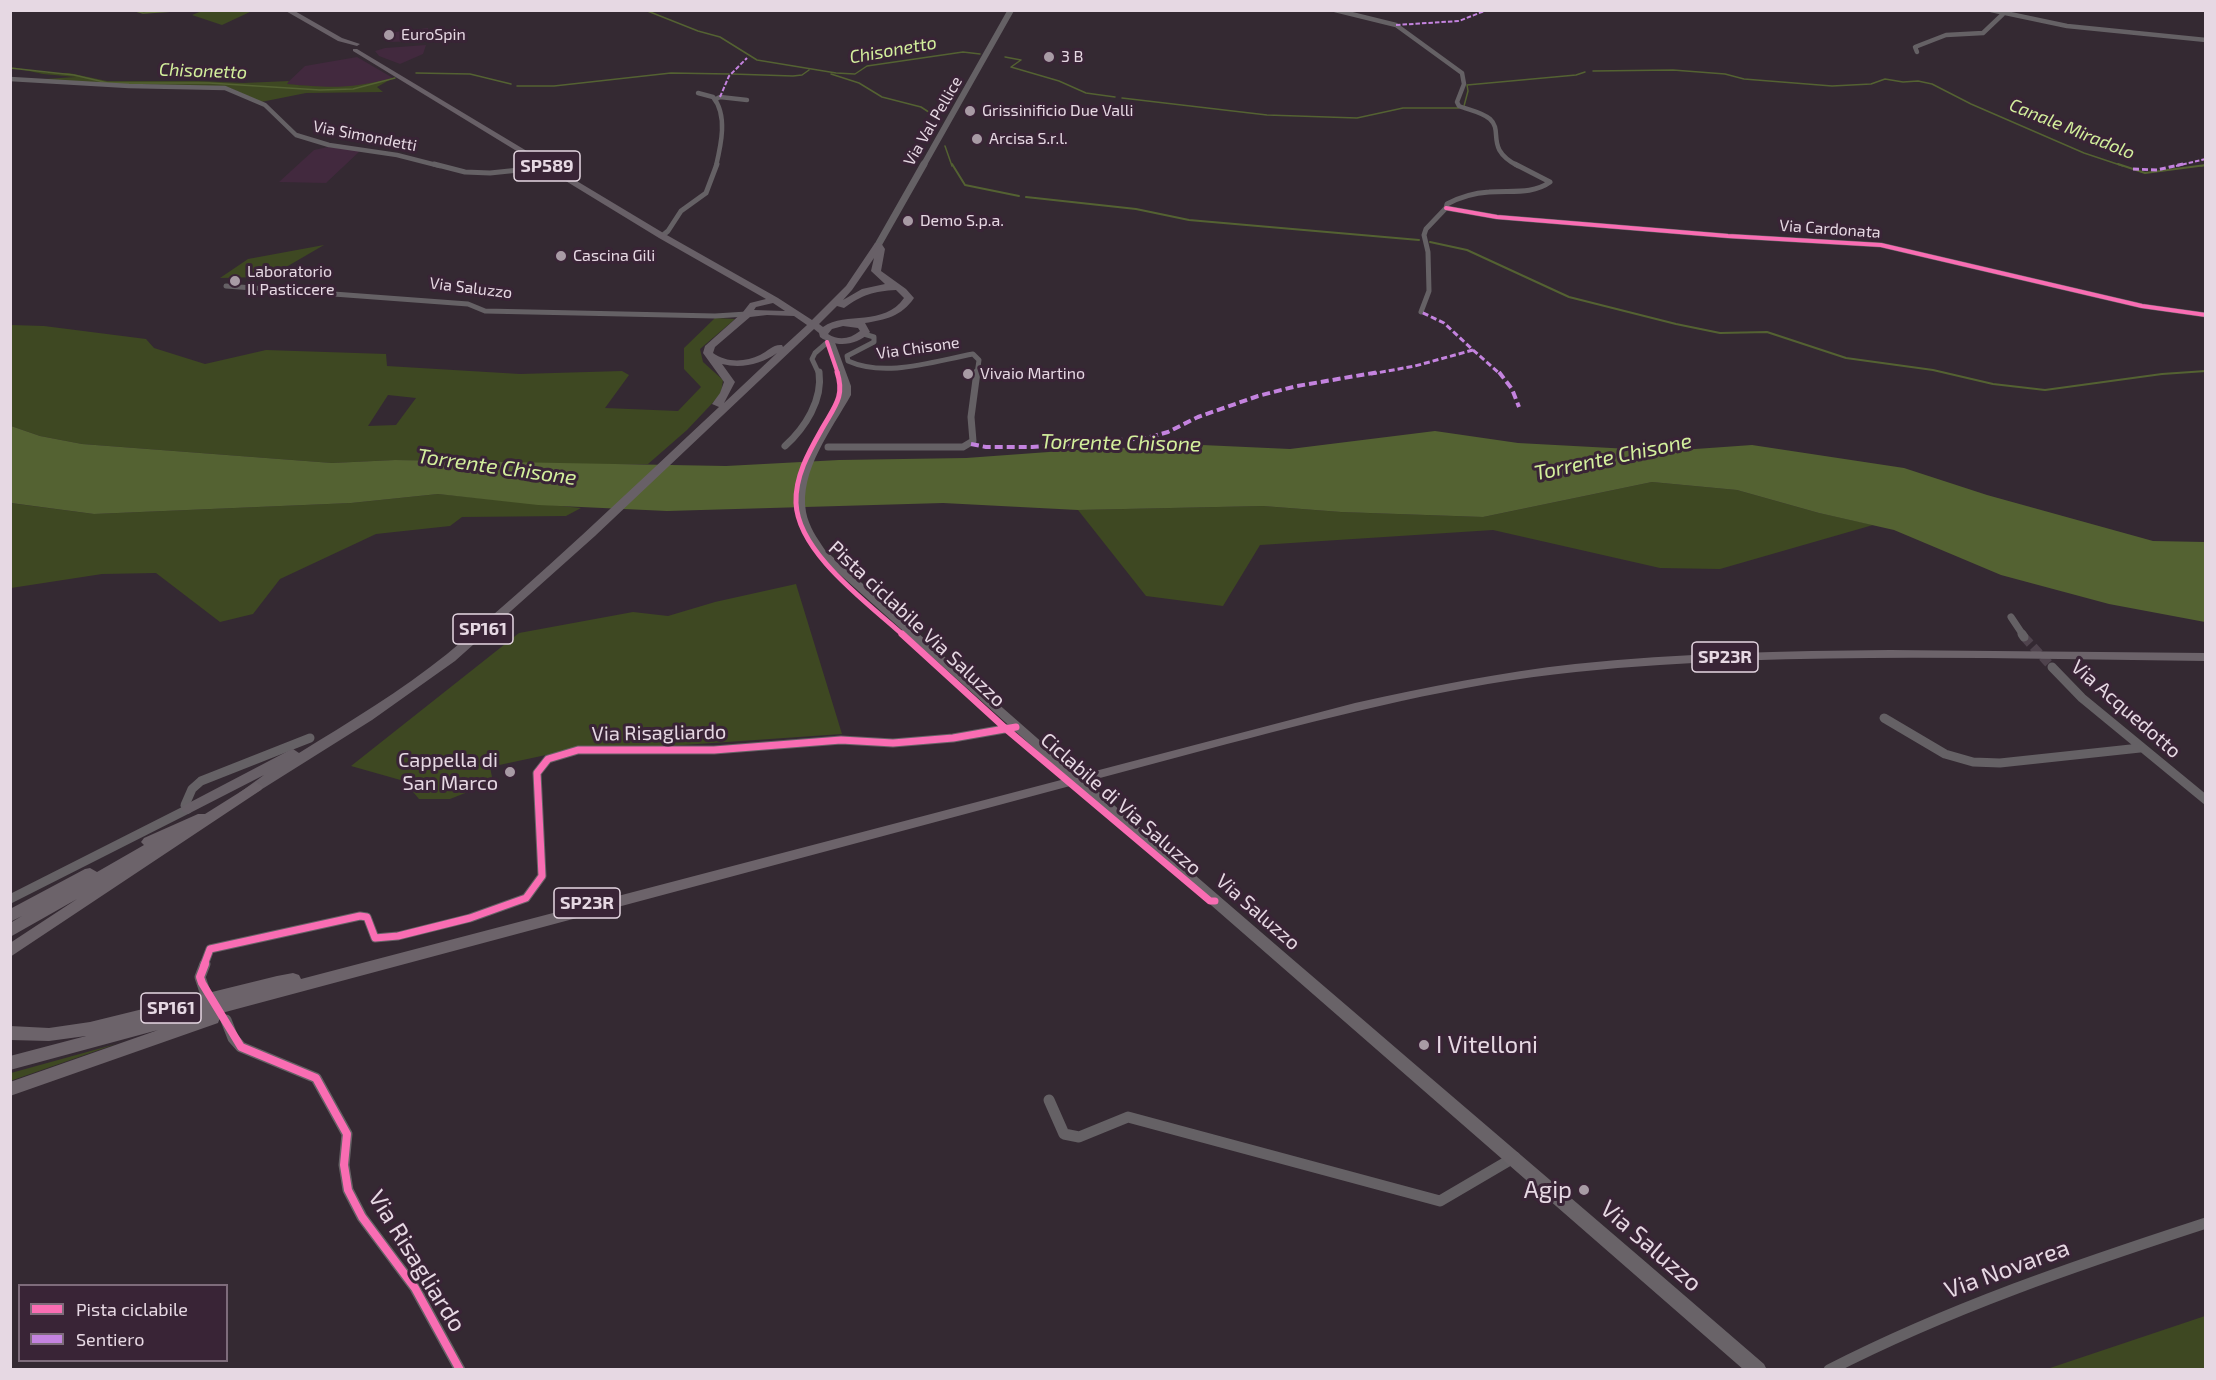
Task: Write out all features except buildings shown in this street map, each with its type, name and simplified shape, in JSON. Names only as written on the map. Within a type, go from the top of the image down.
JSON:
[{"type":"highway","name":"SP23R","points":[[10,1063],[349,975],[1347,702],[1422,686],[1568,663],[1715,651],[2024,648],[2056,658],[2205,657]]},
{"type":"highway","name":"SP23R","points":[[2056,658],[2205,652]]},
{"type":"highway","name":"SP161","points":[[10,951],[256,788]]},
{"type":"highway","name":"SP161","points":[[10,916],[167,832],[205,817]]},
{"type":"highway","name":"SP161","points":[[10,932],[64,898],[205,817]]},
{"type":"highway","name":"SP23R","points":[[10,1057],[846,838]]},
{"type":"highway","name":"SP161","points":[[10,1033],[37,1035],[73,1031],[242,989],[331,972]]},
{"type":"highway","name":"SP23R","points":[[10,1089],[168,1032],[349,975]]},
{"type":"main road","name":"SP589","points":[[286,10],[662,236],[815,324]]},
{"type":"main road","points":[[815,324],[849,288],[878,245]]},
{"type":"main road","points":[[815,324],[836,353],[881,317],[905,305],[909,298],[906,293],[881,279],[876,271],[880,249],[878,245]]},
{"type":"main road","name":"SP589","points":[[724,272],[752,294],[752,310]]},
{"type":"main road","points":[[711,357],[732,363],[764,358],[863,290],[883,287],[900,290]]},
{"type":"main road","points":[[695,435],[711,410],[730,389],[727,376],[708,353],[710,346],[752,310],[771,304],[775,300]]},
{"type":"main road","points":[[752,310],[815,324],[850,323],[881,317]]},
{"type":"main road","points":[[850,323],[861,325],[864,332]]},
{"type":"main road","points":[[815,324],[837,324]]},
{"type":"main road","points":[[815,324],[850,341]]},
{"type":"main road","name":"SP161","points":[[205,817],[256,788],[368,717],[450,658],[591,532],[815,324]]},
{"type":"main road","name":"Via Saluzzo","points":[[836,353],[846,386],[846,395],[813,450],[801,491],[802,518],[808,535],[821,552],[1016,727],[1441,1097],[1515,1156],[1758,1370]]},
{"type":"main road","points":[[188,809],[368,717]]},
{"type":"street","name":"Via Val Pellice","points":[[878,245],[1011,10]]},
{"type":"street","points":[[1335,10],[1396,25],[1462,73],[1463,91],[1457,102],[1459,106],[1492,120],[1495,125],[1494,140],[1497,148],[1509,160],[1550,182],[1545,187],[1535,189],[1474,194],[1447,204],[1446,208],[1426,229],[1424,235],[1428,252],[1429,291],[1421,312]]},
{"type":"street","points":[[1991,10],[2067,26],[2205,40]]},
{"type":"street","points":[[1917,52],[1915,47],[1946,35],[1983,33],[2003,14]]},
{"type":"street","name":"Via Simondetti","points":[[10,79],[129,86],[225,88],[265,105],[296,135],[329,145],[397,154],[465,172],[501,172],[548,167]]},
{"type":"street","points":[[698,93],[716,99],[720,97],[747,100]]},
{"type":"street","points":[[662,236],[670,232],[681,210],[700,201],[709,189],[717,160],[723,119],[716,99]]},
{"type":"street","name":"Via Cardonata","points":[[1446,208],[1497,217],[1728,236],[1881,245],[2142,306],[2205,315]]},
{"type":"street","name":"Via Saluzzo","points":[[226,285],[468,304],[485,311],[715,316],[752,310]]},
{"type":"street","points":[[785,446],[800,433],[805,424],[821,377],[818,365],[812,359],[815,352],[815,324]]},
{"type":"street","name":"Via Chisone","points":[[828,447],[963,447],[973,441],[970,417],[979,360],[973,354],[894,367],[865,368],[848,361],[847,356],[874,342],[874,337],[864,332]]},
{"type":"street","points":[[2011,617],[2024,648]]},
{"type":"street","name":"Via Acquedotto","points":[[2056,658],[2082,699],[2205,800]]},
{"type":"street","points":[[1884,718],[1945,753],[1973,762],[2000,763],[2139,748]]},
{"type":"street","name":"Via Risagliardo","points":[[205,992],[200,977],[210,949],[360,916],[367,917],[375,938],[398,936],[470,918],[526,898],[542,876],[537,773],[548,759],[578,750],[714,750],[841,740],[893,743],[953,738],[1016,727]]},
{"type":"street","points":[[10,899],[57,872],[128,840],[188,809],[185,805],[189,794],[201,781],[310,738]]},
{"type":"street","name":"Via Risagliardo","points":[[226,1020],[232,1038],[241,1047],[316,1078],[347,1134],[344,1165],[348,1190],[363,1217],[415,1288],[460,1370]]},
{"type":"street","points":[[1049,1100],[1064,1134],[1079,1137],[1128,1117],[1440,1201],[1515,1156]]},
{"type":"street","name":"Via Novarea","points":[[1829,1370],[1874,1345],[1975,1302],[2205,1223]]},
{"type":"shaded area","points":[[202,11],[252,11],[222,25],[192,15]]},
{"type":"shaded area","points":[[428,28],[428,41],[388,42],[387,33]]},
{"type":"shaded area","points":[[426,45],[423,54],[400,64],[379,56],[375,51],[385,48]]},
{"type":"shaded area","points":[[357,57],[393,78],[358,87],[337,89],[286,84],[305,66]]},
{"type":"shaded area","points":[[10,67],[49,73],[69,73],[107,81],[243,83],[289,81],[287,84],[329,87],[352,86],[393,78],[377,87],[383,92],[306,93],[261,102],[230,88],[28,80],[76,77],[43,74]]},
{"type":"shaded area","points":[[328,147],[361,150],[326,183],[279,182],[314,150]]},
{"type":"shaded area","points":[[324,245],[281,270],[261,277],[220,278],[248,259]]},
{"type":"shaded area","points":[[715,318],[735,319],[700,349],[703,362],[723,380],[721,394],[687,430],[648,464],[531,464],[395,460],[332,463],[82,444],[40,436],[11,426],[11,325],[44,326],[146,339],[154,348],[205,364],[266,350],[386,354],[387,366],[520,374],[622,371],[629,375],[605,408],[678,411],[701,387],[684,369],[684,348]],"holes":[[[388,395],[416,398],[396,425],[368,426]]]},
{"type":"shaded area","points":[[1652,482],[1737,490],[1819,513],[1873,525],[1720,569],[1660,568],[1493,530],[1260,545],[1223,606],[1146,596],[1078,510],[1263,506],[1341,512],[1483,517]]},
{"type":"shaded area","points":[[438,494],[581,508],[566,516],[462,517],[450,526],[376,534],[280,579],[253,614],[220,622],[156,573],[102,574],[11,588],[10,503],[94,514],[351,503]]},
{"type":"shaded area","points":[[796,584],[842,734],[669,746],[588,746],[490,767],[493,782],[450,799],[419,799],[404,781],[351,766],[519,633],[633,612],[668,616],[715,602]]},
{"type":"shaded area","points":[[116,1044],[13,1080],[11,1081],[11,1073]]},
{"type":"shaded area","points":[[2205,1316],[2205,1369],[2047,1369]]},
{"type":"water","name":"Torrente Chisone","points":[[11,426],[40,436],[82,444],[332,463],[395,460],[726,466],[839,460],[966,458],[1090,449],[1202,445],[1290,449],[1435,431],[1518,443],[1667,451],[1752,445],[1904,468],[1987,495],[2153,541],[2205,542],[2205,622],[2109,604],[2001,575],[1894,530],[1819,513],[1737,490],[1652,482],[1483,517],[1341,512],[1263,506],[1078,510],[943,503],[667,511],[538,505],[438,494],[351,503],[94,514],[11,503]]},
{"type":"waterway","name":"Chisonetto","points":[[132,10],[143,13],[189,10]]},
{"type":"waterway","name":"Chisonetto","points":[[645,10],[698,31],[720,37],[757,60],[836,73],[855,74],[867,66],[963,52],[980,54]]},
{"type":"waterway","points":[[1005,57],[1021,60],[1011,67],[1059,81],[1086,93],[1115,97]]},
{"type":"waterway","name":"Chisonetto","points":[[10,68],[74,75],[108,83],[209,83],[320,90],[353,89],[395,78]]},
{"type":"waterway","name":"Chisonetto","points":[[732,74],[793,76],[802,75],[809,70]]},
{"type":"waterway","points":[[1593,71],[1673,70],[1725,74],[1744,79],[1832,86],[1871,84],[1885,79],[1903,82],[1918,81],[1932,84],[1971,104],[2084,153],[2123,166]]},
{"type":"waterway","points":[[1464,106],[1468,91],[1467,85],[1576,75],[1585,72]]},
{"type":"waterway","name":"Chisonetto","points":[[416,73],[470,74],[511,84]]},
{"type":"waterway","name":"Chisonetto","points":[[517,86],[554,86],[671,73],[729,74]]},
{"type":"waterway","points":[[831,74],[859,83],[882,97],[921,107],[941,120]]},
{"type":"waterway","points":[[1122,98],[1267,115],[1357,118],[1403,108],[1459,108]]},
{"type":"waterway","points":[[945,146],[952,166]]},
{"type":"waterway","points":[[952,164],[965,185],[1019,196]]},
{"type":"waterway","name":"Canale Miradolo","points":[[2118,164],[2145,173],[2206,165],[2201,166]]},
{"type":"waterway","points":[[1026,197],[1136,209],[1189,220],[1419,240]]},
{"type":"waterway","points":[[1430,242],[1467,250],[1569,297],[1676,324],[1720,333],[1767,332],[1846,358],[1933,370],[1993,384],[2045,390],[2162,374],[2206,371]]},
{"type":"tunnel","points":[[2024,637],[2052,667]]},
{"type":"marked path","points":[[1396,25],[1459,21],[1487,10]]},
{"type":"marked path","points":[[720,97],[729,76],[747,58]]},
{"type":"marked path","points":[[2133,169],[2157,170],[2206,159]]},
{"type":"marked path","points":[[971,444],[986,447],[1032,447],[1146,438],[1168,432],[1198,417],[1258,396],[1297,386],[1415,366],[1473,350],[1444,323],[1421,312]]},
{"type":"marked path","points":[[1473,350],[1507,381],[1519,407]]},
{"type":"cycle path","points":[[1446,208],[1497,217],[1728,236],[1881,245],[2142,306],[2206,315]]},
{"type":"cycle path","name":"Pista ciclabile Via Saluzzo","points":[[827,342],[839,378],[841,396],[810,450],[801,471],[796,503],[801,530],[807,541],[821,559],[860,596],[1005,728],[1210,901],[1215,901]]},
{"type":"cycle path","points":[[460,1370],[415,1288],[362,1217],[348,1190],[344,1165],[347,1134],[316,1078],[238,1044],[200,977],[210,949],[360,916],[367,917],[375,938],[398,936],[470,918],[526,898],[542,876],[537,773],[548,759],[578,750],[714,750],[841,740],[893,743],[953,738],[1016,727]]},
{"type":"place","name":"EuroSpin","points":[[389,35]]},
{"type":"place","name":"3 B","points":[[1049,57]]},
{"type":"place","name":"Grissinificio Due Valli","points":[[970,111]]},
{"type":"place","name":"Arcisa S.r.l.","points":[[977,139]]},
{"type":"place","name":"Demo S.p.a.","points":[[908,221]]},
{"type":"place","name":"Cascina Gili","points":[[561,256]]},
{"type":"place","name":"Laboratorio Il Pasticcere","points":[[235,281]]},
{"type":"place","name":"Vivaio Martino","points":[[968,374]]},
{"type":"place","name":"Cappella di San Marco","points":[[510,772]]},
{"type":"place","name":"I Vitelloni","points":[[1424,1045]]},
{"type":"place","name":"Agip","points":[[1584,1190]]}]
